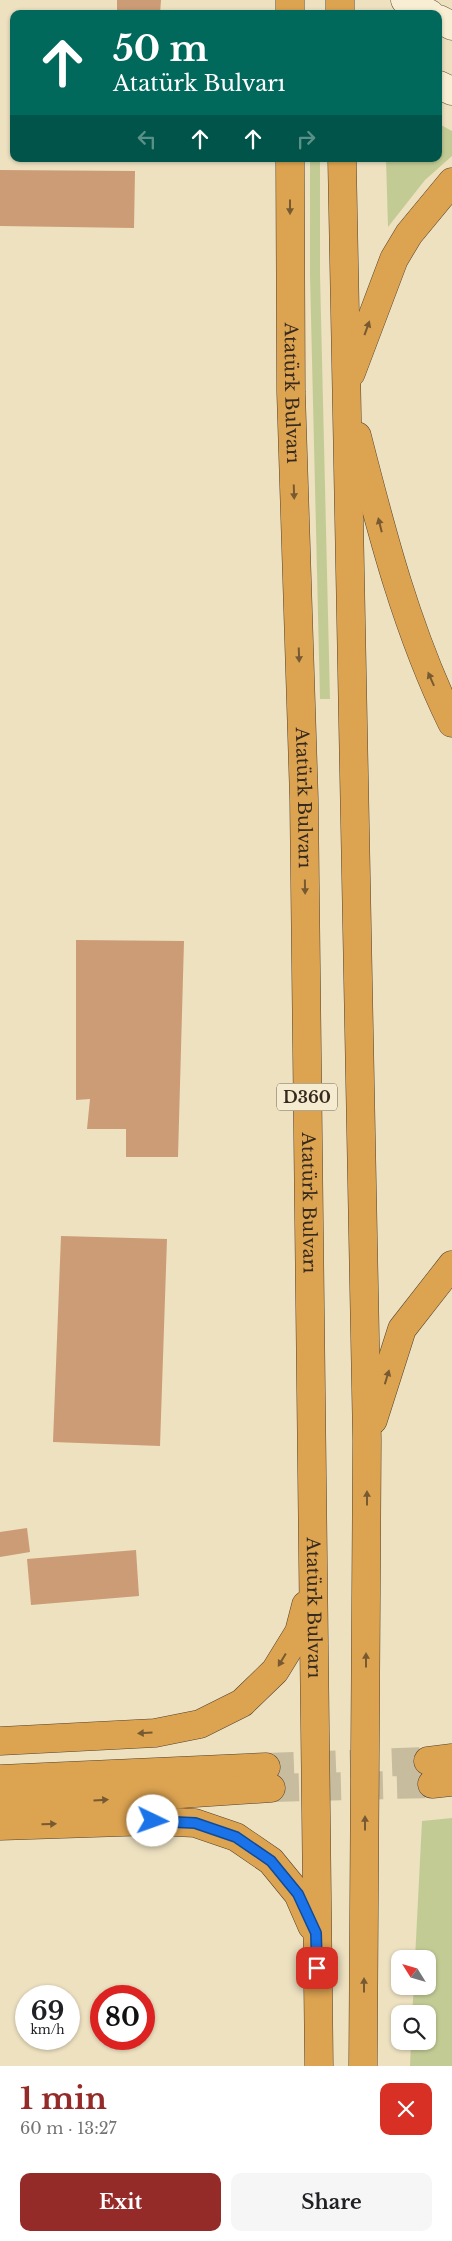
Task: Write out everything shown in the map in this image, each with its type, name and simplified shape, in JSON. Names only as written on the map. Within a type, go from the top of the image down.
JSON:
[{"type":"highway","name":"Atatürk Bulvarı","points":[[290,162],[291,392],[304,799],[318,2066]]},
{"type":"highway","name":"D360","points":[[342,162],[367,1440],[363,2066]]},
{"type":"highway","points":[[452,182],[406,239],[394,259],[345,390],[386,550],[400,596],[426,668],[452,723]]},
{"type":"highway","points":[[367,1440],[402,1329],[452,1265]]},
{"type":"highway","points":[[0,1741],[155,1733],[200,1724],[242,1703],[275,1671],[299,1632],[312,1582]]},
{"type":"highway","points":[[0,1779],[268,1778],[0,1806]]},
{"type":"highway","points":[[0,1826],[153,1821],[195,1823],[236,1837],[271,1861],[298,1894],[316,1933]]},
{"type":"main road","points":[[405,0],[423,10]]},
{"type":"green space","points":[[442,126],[452,131],[452,156],[425,180],[388,227],[386,162],[442,162]]},
{"type":"green space","points":[[310,162],[320,162],[320,274],[330,699],[320,699],[310,275]]},
{"type":"green space","points":[[452,1818],[452,2066],[410,2066],[411,2050],[436,2050],[436,2005],[413,2005],[413,1995],[436,1995],[436,1950],[415,1950],[422,1821]]},
{"type":"building","points":[[117,0],[161,0],[160,10],[117,10]]},
{"type":"building","points":[[0,170],[135,171],[134,228],[0,226]]},
{"type":"building","points":[[76,940],[184,941],[178,1157],[126,1157],[126,1129],[87,1129],[90,1099],[76,1100]]},
{"type":"building","points":[[61,1236],[167,1239],[160,1446],[53,1442]]},
{"type":"building","points":[[27,1528],[30,1552],[0,1557],[0,1532]]},
{"type":"building","points":[[136,1550],[139,1596],[31,1605],[27,1559]]},
{"type":"tunnel","points":[[266,1767],[428,1761]]},
{"type":"tunnel","points":[[271,1788],[432,1784]]},
{"type":"route","points":[[153,1821],[195,1823],[236,1837],[271,1861],[298,1894],[316,1933],[317,1968]]}]
